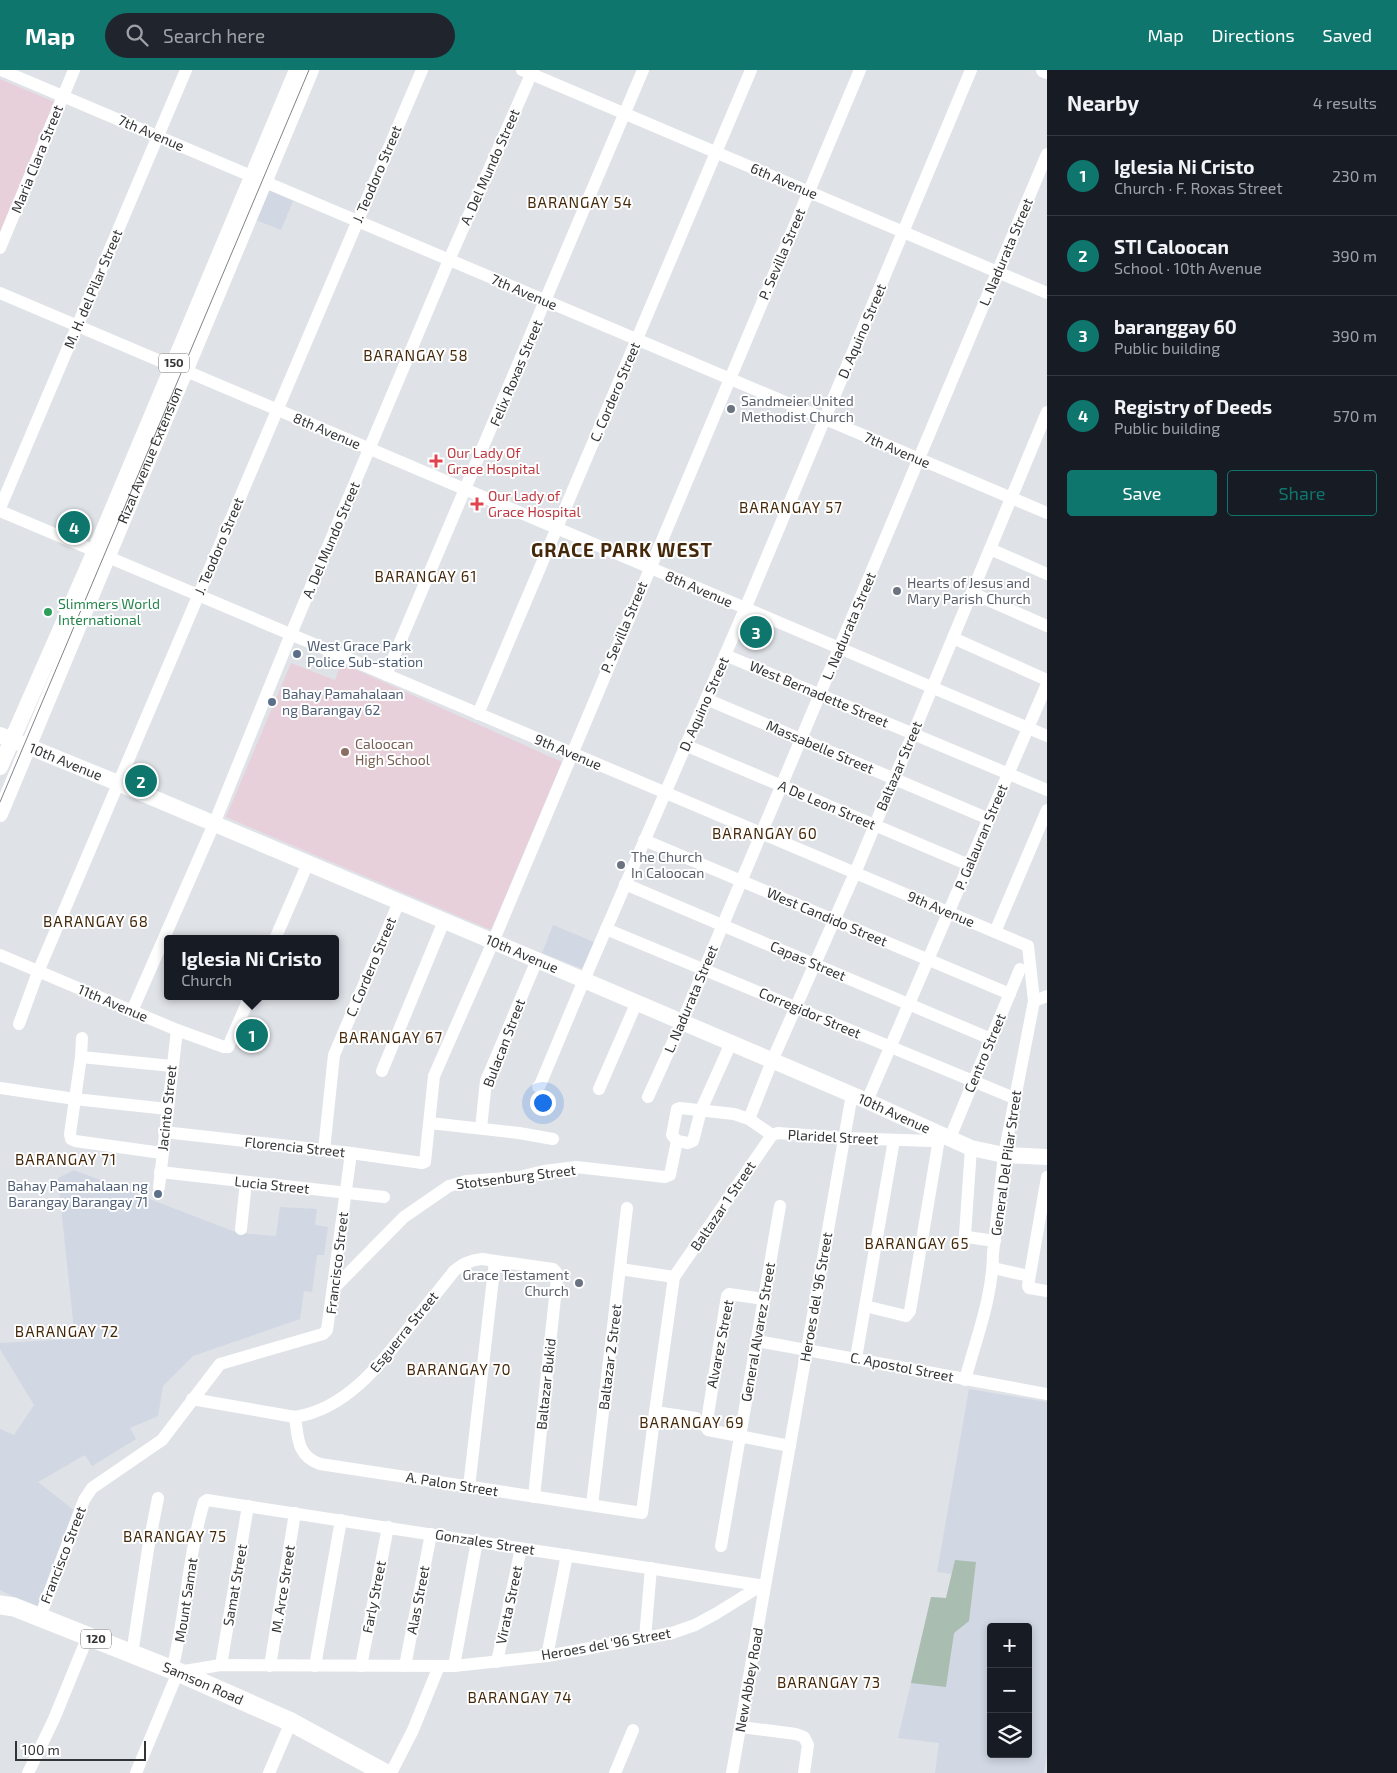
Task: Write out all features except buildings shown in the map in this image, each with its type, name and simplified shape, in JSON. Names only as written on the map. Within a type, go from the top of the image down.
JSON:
[{"type":"highway","name":"Samson Road","points":[[3,1605],[40,1617],[175,1671],[291,1722],[386,1773]]},
{"type":"main road","name":"Rizal Avenue Extension","points":[[260,178],[297,70]]},
{"type":"main road","name":"Rizal Avenue Extension","points":[[0,814],[102,554],[179,369],[260,178],[311,70]]},
{"type":"main road","name":"Rizal Avenue Extension","points":[[0,767],[6,737],[102,554]]},
{"type":"main road","name":"10th Avenue","points":[[6,737],[538,960],[636,1004],[860,1098],[971,1148],[1004,1155],[1047,1156]]},
{"type":"street","name":"7th Avenue","points":[[1,70],[260,178],[1047,513]]},
{"type":"street","name":"Maria Clara Street","points":[[0,248],[74,70]]},
{"type":"street","name":"M. H. del Pilar Street","points":[[0,509],[186,70]]},
{"type":"street","name":"J. Teodoro Street","points":[[19,1024],[38,972],[422,70]]},
{"type":"street","name":"Felix Roxas Street","points":[[386,675],[643,70]]},
{"type":"street","name":"C. Cordero Street","points":[[478,714],[751,70]]},
{"type":"street","name":"P. Sevilla Street","points":[[425,1162],[434,1076],[493,942],[860,70]]},
{"type":"street","name":"D. Aquino Street","points":[[538,1087],[725,655],[971,70]]},
{"type":"street","name":"6th Avenue","points":[[529,71],[625,114],[1047,293]]},
{"type":"street","name":"A. Del Mundo Street","points":[[165,935],[214,824],[291,634],[529,71]]},
{"type":"street","name":"L. Nadurata Street","points":[[648,1097],[682,1022],[1047,154]]},
{"type":"street","name":"8th Avenue","points":[[0,293],[1047,736]]},
{"type":"street","name":"Baltazar Street","points":[[749,1119],[772,1061],[855,872],[1047,412]]},
{"type":"street","name":"9th Avenue","points":[[0,509],[386,675],[1028,946]]},
{"type":"street","points":[[990,549],[1047,574]]},
{"type":"street","points":[[972,593],[1047,626]]},
{"type":"street","points":[[953,638],[1047,680]]},
{"type":"street","name":"West Bernadette Street","points":[[725,655],[1047,790]]},
{"type":"street","name":"P. Galauran Street","points":[[860,1098],[890,1047],[1047,684]]},
{"type":"street","name":"Massabelle Street","points":[[706,699],[989,818]]},
{"type":"street","name":"A De Leon Street","points":[[685,745],[969,865]]},
{"type":"street","points":[[995,932],[1047,810]]},
{"type":"street","name":"West Candido Street","points":[[644,840],[1010,994]]},
{"type":"street","points":[[277,935],[308,863]]},
{"type":"street","name":"Capas Street","points":[[625,884],[991,1039]]},
{"type":"street","name":"C. Cordero Street","points":[[324,1150],[334,1055],[399,902]]},
{"type":"street","points":[[382,1071],[444,921]]},
{"type":"street","name":"Corregidor Street","points":[[606,929],[1014,1098]]},
{"type":"street","name":"A. Del Mundo Street","points":[[132,1011],[164,938]]},
{"type":"street","name":"General Del Pilar Street","points":[[965,1380],[994,1268],[994,1241],[1004,1155],[1034,1001],[1028,946]]},
{"type":"street","name":"11th Avenue","points":[[0,955],[177,1030],[228,1048],[248,1000]]},
{"type":"street","name":"Bulacan Street","points":[[481,1128],[486,1081],[538,960]]},
{"type":"street","name":"Centro Street","points":[[865,1306],[906,1316],[910,1311],[943,1136],[973,1081],[1020,969]]},
{"type":"street","points":[[1034,1001],[1047,996]]},
{"type":"street","points":[[599,1089],[636,1004]]},
{"type":"street","name":"Jacinto Street","points":[[159,1186],[177,1030]]},
{"type":"street","points":[[82,1038],[70,1134],[71,1139],[162,1153]]},
{"type":"street","points":[[677,1141],[688,1143],[693,1141],[701,1110],[731,1043]]},
{"type":"street","points":[[81,1057],[172,1066]]},
{"type":"street","points":[[0,1088],[167,1110]]},
{"type":"street","name":"Heroes del '96 Street","points":[[175,1671],[221,1665],[454,1666],[547,1656],[672,1633],[695,1625],[754,1590],[765,1586],[845,1138],[860,1098]]},
{"type":"street","name":"Plaridel Street","points":[[677,1141],[672,1135],[677,1109],[734,1114],[749,1119],[772,1135],[778,1133],[931,1141],[943,1136]]},
{"type":"street","points":[[430,1123],[514,1132],[554,1139]]},
{"type":"street","name":"Florencia Street","points":[[164,1132],[425,1162]]},
{"type":"street","name":"Baltazar 1 Street","points":[[642,1513],[672,1281],[772,1135]]},
{"type":"street","points":[[856,1358],[894,1140]]},
{"type":"street","name":"Stotsenburg Street","points":[[334,1288],[404,1217],[449,1186],[466,1181],[519,1177],[544,1171],[576,1167],[665,1177],[670,1175],[677,1141]]},
{"type":"street","points":[[971,1148],[965,1235],[967,1237],[994,1241]]},
{"type":"street","name":"Francisco Street","points":[[40,1617],[75,1523],[92,1488],[157,1445],[220,1364],[323,1334],[327,1330],[351,1153]]},
{"type":"street","name":"Lucia Street","points":[[160,1172],[384,1197]]},
{"type":"street","points":[[1047,1177],[1028,1287],[1047,1291]]},
{"type":"street","points":[[241,1229],[246,1182]]},
{"type":"street","name":"General Alvarez Street","points":[[721,1546],[780,1206]]},
{"type":"street","name":"Baltazar 2 Street","points":[[592,1505],[627,1208]]},
{"type":"street","name":"Esguerra Street","points":[[192,1399],[295,1417],[311,1414],[342,1397],[367,1378],[385,1359],[454,1271],[463,1264],[472,1260],[495,1261],[544,1266],[556,1272]]},
{"type":"street","points":[[468,1487],[495,1261]]},
{"type":"street","points":[[994,1268],[1029,1276]]},
{"type":"street","points":[[620,1269],[672,1281]]},
{"type":"street","name":"Baltazar Bukid","points":[[534,1497],[557,1278],[556,1272]]},
{"type":"street","name":"Alvarez Street","points":[[740,1435],[706,1429],[708,1406],[727,1296],[729,1294],[764,1299]]},
{"type":"street","name":"C. Apostol Street","points":[[757,1341],[1047,1394]]},
{"type":"street","points":[[654,1412],[696,1418]]},
{"type":"street","name":"A. Palon Street","points":[[295,1417],[299,1445],[311,1461],[320,1464],[642,1513]]},
{"type":"street","points":[[740,1435],[790,1446]]},
{"type":"street","points":[[132,1654],[158,1498]]},
{"type":"street","name":"Gonzales Street","points":[[205,1500],[765,1586]]},
{"type":"street","name":"Mount Samat","points":[[136,1773],[175,1671],[198,1528],[205,1500]]},
{"type":"street","name":"Samat Street","points":[[221,1665],[248,1506]]},
{"type":"street","name":"M. Arce Street","points":[[270,1666],[295,1513]]},
{"type":"street","points":[[315,1666],[341,1520]]},
{"type":"street","name":"Farly Street","points":[[361,1666],[388,1527]]},
{"type":"street","name":"Alas Street","points":[[405,1666],[431,1534]]},
{"type":"street","points":[[454,1666],[477,1541]]},
{"type":"street","name":"Virata Street","points":[[497,1662],[520,1548]]},
{"type":"street","points":[[547,1656],[567,1555]]},
{"type":"street","points":[[645,1638],[651,1568]]},
{"type":"street","name":"New Abbey Road","points":[[732,1773],[765,1586]]},
{"type":"street","points":[[28,1773],[54,1719],[88,1636]]},
{"type":"street","points":[[391,1773],[413,1730],[439,1666]]},
{"type":"street","points":[[269,1773],[291,1722]]},
{"type":"street","points":[[740,1727],[796,1734],[804,1737],[808,1745],[804,1773]]},
{"type":"street","points":[[615,1773],[632,1730]]},
{"type":"shaded area","points":[[0,79],[57,103],[0,238]]},
{"type":"shaded area","points":[[268,190],[293,201],[281,230],[256,220]]},
{"type":"shaded area","points":[[291,663],[335,680],[341,663],[562,762],[491,930],[226,817]]},
{"type":"shaded area","points":[[553,925],[594,942],[583,969],[542,953]]},
{"type":"shaded area","points":[[74,1170],[238,1233],[276,1236],[280,1207],[317,1209],[315,1225],[328,1227],[324,1255],[317,1255],[312,1292],[304,1291],[300,1319],[193,1356],[163,1386],[158,1416],[130,1428],[136,1439],[92,1466],[85,1455],[38,1482],[75,1511],[38,1609],[0,1590],[0,1429],[14,1435],[34,1405],[0,1349],[0,1343],[75,1339],[58,1178]]},
{"type":"shaded area","points":[[969,1389],[1047,1402],[1047,1752],[1044,1773],[935,1773],[939,1743],[898,1738],[931,1597],[946,1598],[952,1574],[937,1572]]},
{"type":"green space","points":[[955,1560],[976,1562],[969,1621],[954,1633],[946,1687],[911,1683],[931,1597],[946,1598]]},
{"type":"tram line","points":[[0,802],[309,70]]},
{"type":"place","name":"Sandmeier United Methodist Church","points":[[731,409]]},
{"type":"place","name":"Our Lady Of Grace Hospital","points":[[436,461]]},
{"type":"place","name":"Our Lady of Grace Hospital","points":[[477,504]]},
{"type":"place","name":"Registry of Deeds","points":[[74,527]]},
{"type":"place","name":"Hearts of Jesus and Mary Parish Church","points":[[897,591]]},
{"type":"place","name":"Slimmers World International","points":[[48,612]]},
{"type":"place","name":"baranggay 60","points":[[756,632]]},
{"type":"place","name":"West Grace Park Police Sub-station","points":[[297,654]]},
{"type":"place","name":"Bahay Pamahalaan ng Barangay 62","points":[[272,702]]},
{"type":"place","name":"Caloocan High School","points":[[345,752]]},
{"type":"place","name":"STI Caloocan","points":[[141,781]]},
{"type":"place","name":"The Church In Caloocan","points":[[621,865]]},
{"type":"place","name":"Iglesia Ni Cristo","points":[[252,1035]]},
{"type":"place","name":"Bahay Pamahalaan ng Barangay Barangay 71","points":[[158,1194]]},
{"type":"place","name":"Grace Testament Church","points":[[579,1283]]},
{"type":"district","name":"BARANGAY 54","points":[[580,203]]},
{"type":"district","name":"BARANGAY 58","points":[[416,356]]},
{"type":"district","name":"BARANGAY 57","points":[[791,508]]},
{"type":"district","name":"GRACE PARK WEST","points":[[622,550]]},
{"type":"district","name":"BARANGAY 61","points":[[426,577]]},
{"type":"district","name":"BARANGAY 60","points":[[765,834]]},
{"type":"district","name":"BARANGAY 68","points":[[96,922]]},
{"type":"district","name":"BARANGAY 67","points":[[391,1038]]},
{"type":"district","name":"BARANGAY 71","points":[[66,1160]]},
{"type":"district","name":"BARANGAY 65","points":[[917,1244]]},
{"type":"district","name":"BARANGAY 72","points":[[67,1332]]},
{"type":"district","name":"BARANGAY 70","points":[[459,1370]]},
{"type":"district","name":"BARANGAY 69","points":[[692,1423]]},
{"type":"district","name":"BARANGAY 75","points":[[175,1537]]},
{"type":"district","name":"BARANGAY 73","points":[[829,1683]]},
{"type":"district","name":"BARANGAY 74","points":[[520,1698]]}]
